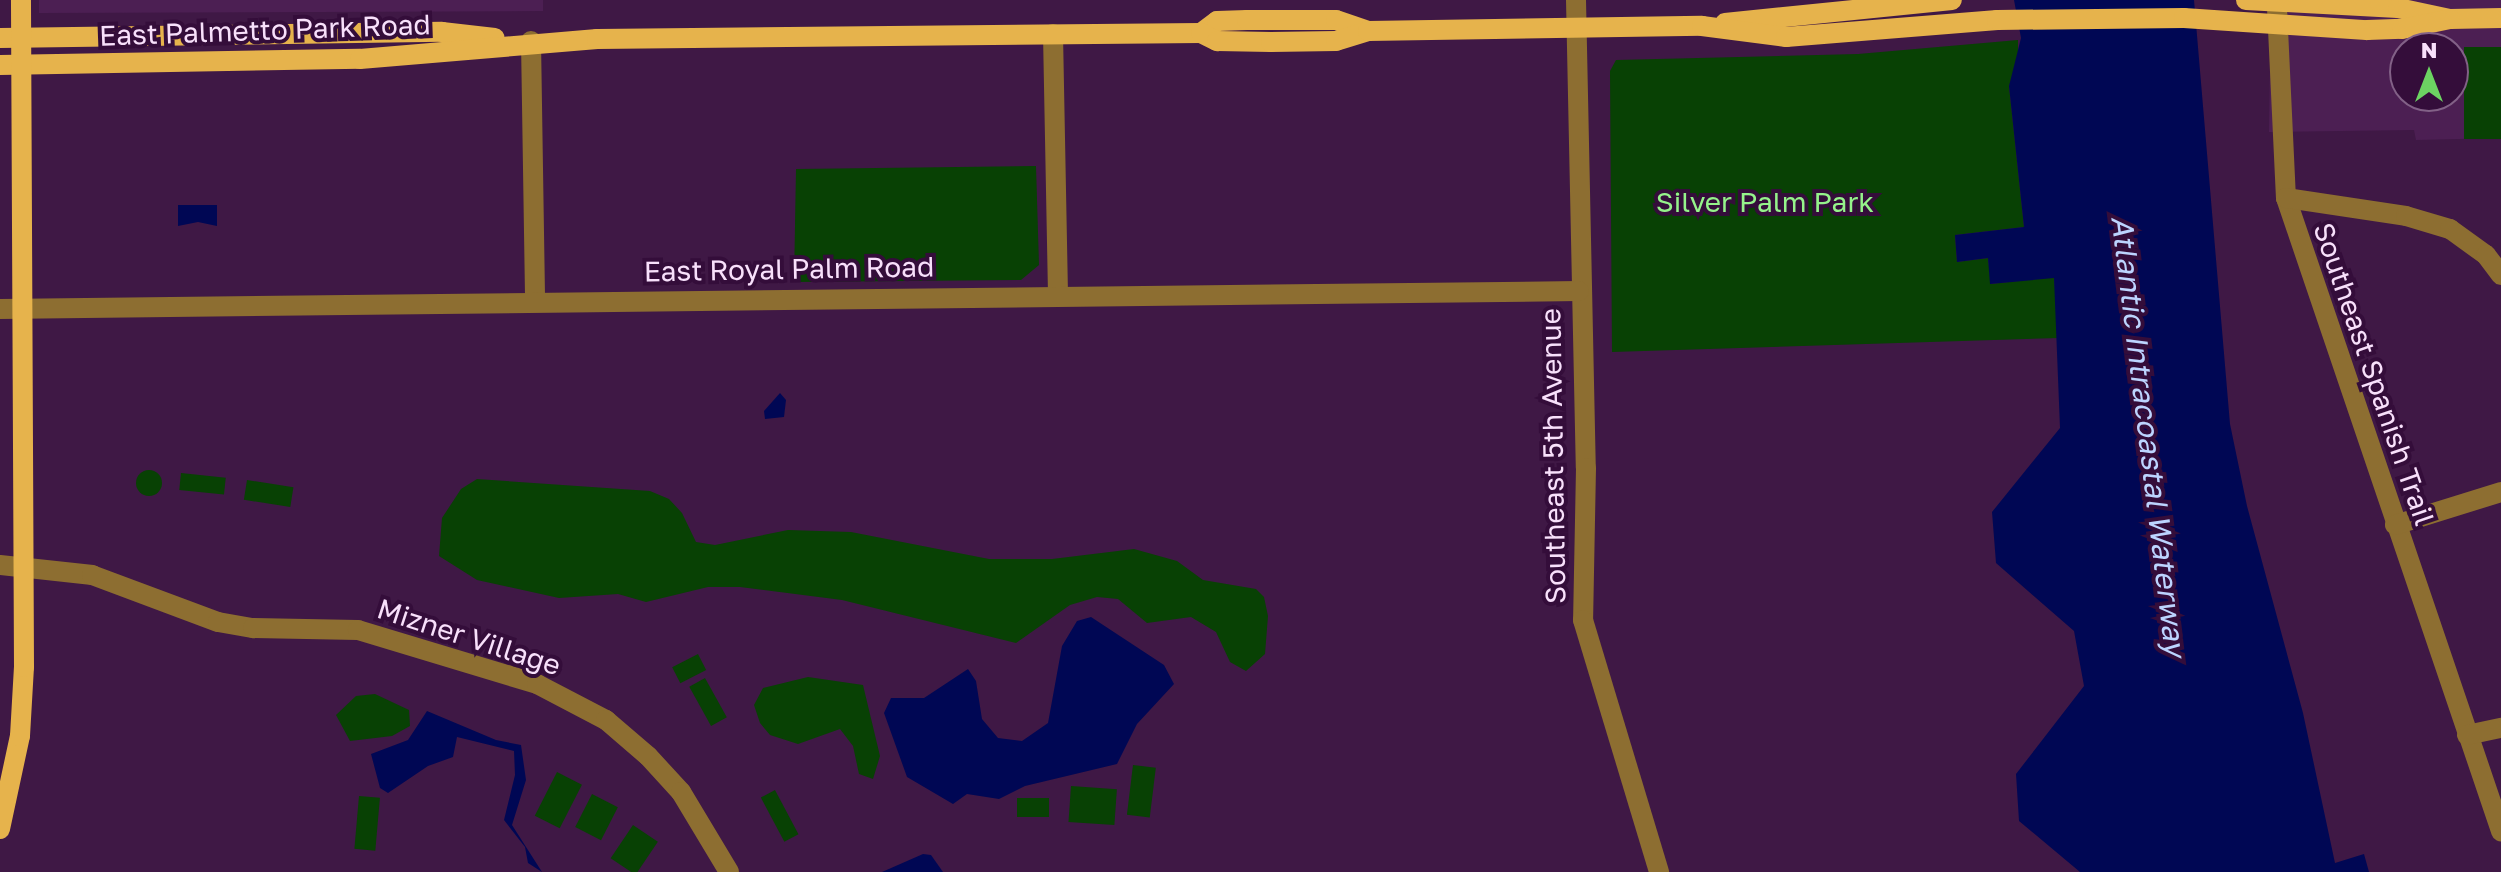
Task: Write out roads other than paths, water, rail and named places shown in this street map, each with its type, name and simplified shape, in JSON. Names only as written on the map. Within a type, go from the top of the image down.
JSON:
[{"type":"main road","points":[[0,829],[20,736],[25,566],[21,0]]},
{"type":"main road","name":"East Palmetto Park Road","points":[[0,65],[360,59],[531,41],[1201,33],[1217,41],[1336,41],[1368,31],[1702,26],[1782,14],[1952,0]]},
{"type":"main road","name":"East Palmetto Park Road","points":[[2246,0],[2398,8],[2450,19]]},
{"type":"main road","name":"East Palmetto Park Road","points":[[1702,26],[1786,37],[1997,20],[2158,18],[2300,28],[2402,29],[2450,19],[2501,18]]},
{"type":"main road","name":"East Palmetto Park Road","points":[[0,38],[442,32],[531,41]]},
{"type":"street","name":"Southeast 5th Avenue","points":[[1576,0],[1584,634],[1659,872]]},
{"type":"street","name":"Southeast Spanish Trail","points":[[2278,10],[2286,198],[2501,831]]},
{"type":"street","points":[[1053,34],[1058,295]]},
{"type":"street","points":[[531,41],[535,300]]},
{"type":"street","points":[[2286,198],[2406,216],[2450,229],[2486,255],[2501,275]]},
{"type":"street","name":"East Royal Palm Road","points":[[0,309],[535,300],[1579,291]]},
{"type":"street","points":[[2395,525],[2501,492]]},
{"type":"street","name":"Mizner Village","points":[[0,565],[92,575],[218,622],[253,628],[358,630],[537,684],[606,720],[648,756],[681,792],[729,872]]},
{"type":"street","points":[[2467,735],[2501,728]]},
{"type":"water","name":"Atlantic Intracoastal Waterway","points":[[2014,0],[2194,0],[2230,424],[2247,506],[2303,713],[2335,863],[2364,854],[2369,872],[2080,872],[2019,821],[2016,774],[2084,686],[2074,631],[1996,563],[1992,512],[2060,428],[2054,278],[1990,284],[1988,258],[1957,262],[1955,235],[2024,227],[2009,86],[2021,38]]},
{"type":"water","points":[[178,205],[217,205],[217,226],[198,222],[178,226]]},
{"type":"water","points":[[780,393],[786,400],[784,417],[765,419],[764,411]]},
{"type":"water","points":[[1091,617],[1164,665],[1174,684],[1137,724],[1117,764],[1025,786],[999,799],[967,794],[953,804],[907,777],[884,713],[891,698],[924,698],[968,669],[976,681],[982,719],[998,738],[1022,741],[1048,723],[1062,646],[1077,621]]},
{"type":"water","points":[[427,711],[496,740],[521,745],[526,780],[512,825],[542,872],[528,863],[525,847],[504,820],[515,775],[514,751],[457,737],[453,757],[428,766],[388,793],[380,788],[371,754],[408,740]]},
{"type":"water","points":[[923,854],[931,855],[943,872],[882,872]]},
{"type":"park label","name":"Silver Palm Park","points":[[1765,202]]}]
